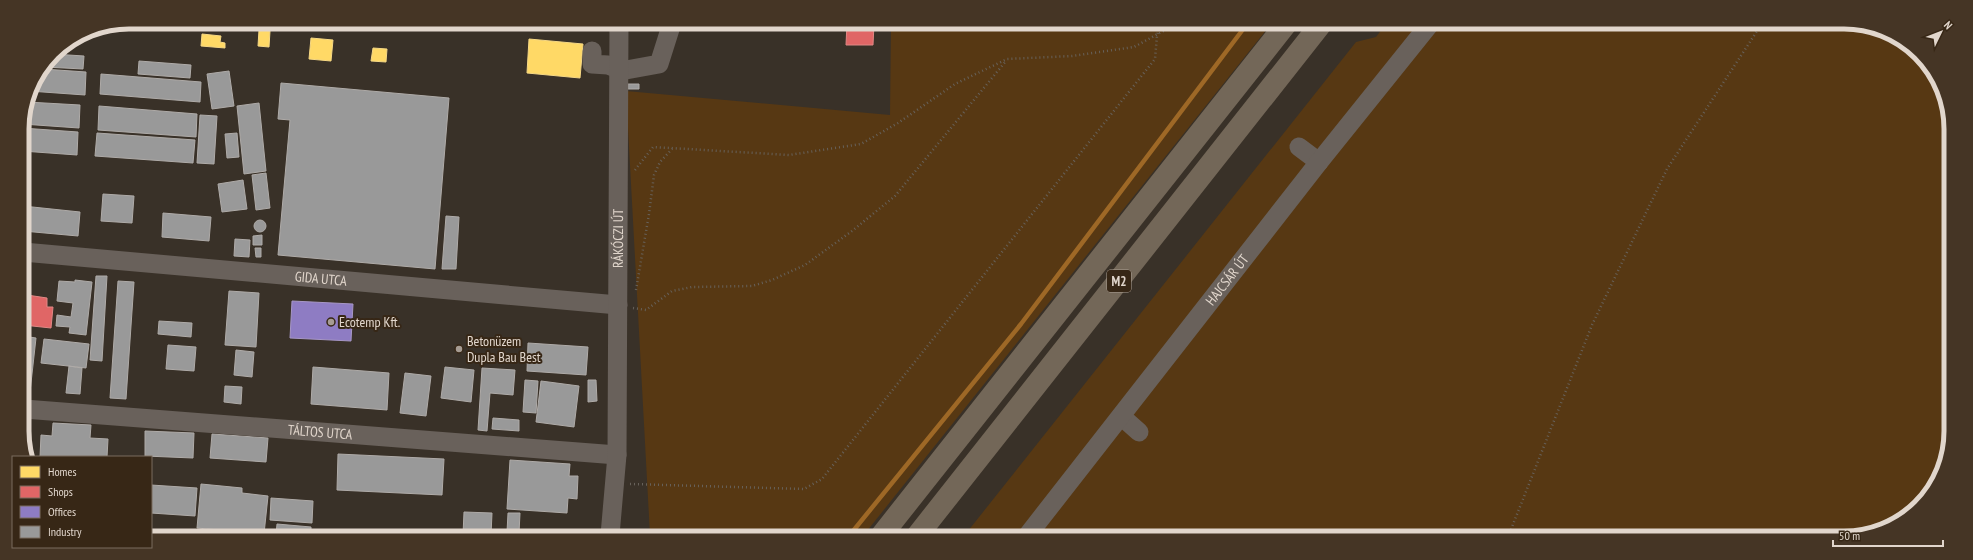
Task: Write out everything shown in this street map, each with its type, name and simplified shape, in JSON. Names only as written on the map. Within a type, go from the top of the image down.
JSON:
[{"type":"highway","name":"M2","points":[[885,531],[1282,29]]},
{"type":"highway","name":"M2","points":[[921,531],[1317,29]]},
{"type":"street","name":"RÁKÓCZI ÚT","points":[[610,531],[617,455],[624,306],[619,189],[619,29]]},
{"type":"street","points":[[592,51],[592,64],[608,65],[626,70],[659,64],[670,29]]},
{"type":"street","name":"HAJCSÁR ÚT","points":[[1031,531],[1319,162],[1426,29]]},
{"type":"street","points":[[1299,147],[1319,162]]},
{"type":"street","name":"GIDA UTCA","points":[[29,253],[624,306]]},
{"type":"street","name":"TÁLTOS UTCA","points":[[29,408],[617,455]]},
{"type":"street","points":[[1121,416],[1139,432]]},
{"type":"path","points":[[614,484],[804,488],[822,479],[1154,59],[1159,29]]},
{"type":"path","points":[[619,189],[653,147],[789,155],[862,144],[898,123],[955,84],[1007,59],[1072,56],[1134,46],[1157,36],[1168,29]]},
{"type":"path","points":[[1510,531],[1592,325],[1667,169],[1758,29]]},
{"type":"path","points":[[624,306],[646,310],[672,291],[692,287],[752,286],[772,280],[806,265],[852,231],[894,196],[1007,59]]},
{"type":"path","points":[[624,306],[634,297],[649,214],[654,175],[660,162],[673,148]]},
{"type":"shaded area","points":[[891,29],[1267,29],[867,531],[650,531],[626,91],[890,115]]},
{"type":"shaded area","points":[[1382,29],[1844,29],[1870,32],[1894,42],[1915,58],[1934,85],[1939,97],[1944,123],[1944,431],[1941,457],[1934,475],[1915,502],[1888,521],[1876,526],[1850,531],[968,531],[1356,42],[1376,37]]},
{"type":"building: Homes","points":[[259,30],[270,31],[269,47],[258,46]]},
{"type":"building: Homes","points":[[202,34],[221,36],[220,42],[225,43],[225,48],[201,46]]},
{"type":"building: Homes","points":[[311,38],[333,40],[331,61],[309,59]]},
{"type":"building: Homes","points":[[529,39],[583,44],[580,78],[527,73]]},
{"type":"building: Homes","points":[[373,48],[387,49],[386,62],[371,61]]},
{"type":"building: Shops","points":[[847,29],[874,29],[873,45],[846,45]]},
{"type":"building: Shops","points":[[29,295],[47,298],[47,307],[53,307],[51,328],[29,326]]},
{"type":"building: Offices","points":[[292,301],[353,304],[351,341],[290,338]]},
{"type":"building: Industry","points":[[62,55],[84,56],[83,69],[51,67]]},
{"type":"building: Industry","points":[[139,61],[191,65],[190,78],[138,74]]},
{"type":"building: Industry","points":[[49,69],[86,72],[85,95],[37,92],[42,79]]},
{"type":"building: Industry","points":[[229,71],[234,106],[212,109],[207,74]]},
{"type":"building: Industry","points":[[101,74],[201,82],[200,102],[100,94]]},
{"type":"building: Industry","points":[[281,83],[449,98],[435,269],[278,255],[290,120],[278,119]]},
{"type":"building: Industry","points":[[628,84],[639,84],[639,89],[628,89]]},
{"type":"building: Industry","points":[[32,102],[80,105],[79,128],[29,124]]},
{"type":"building: Industry","points":[[259,103],[266,171],[244,174],[237,106]]},
{"type":"building: Industry","points":[[99,106],[197,114],[196,137],[98,130]]},
{"type":"building: Industry","points":[[200,115],[217,116],[214,164],[197,163]]},
{"type":"building: Industry","points":[[29,128],[78,132],[77,155],[29,152]]},
{"type":"building: Industry","points":[[97,133],[195,140],[193,163],[95,156]]},
{"type":"building: Industry","points":[[237,133],[239,157],[227,158],[225,134]]},
{"type":"building: Industry","points":[[266,173],[270,208],[256,210],[252,175]]},
{"type":"building: Industry","points":[[243,180],[247,209],[222,212],[218,184]]},
{"type":"building: Industry","points":[[103,194],[134,196],[132,223],[101,221]]},
{"type":"building: Industry","points":[[29,207],[80,212],[78,236],[29,232]]},
{"type":"building: Industry","points":[[163,213],[211,217],[209,241],[162,237]]},
{"type":"building: Industry","points":[[446,216],[459,217],[456,269],[442,269]]},
{"type":"building: Industry","points":[[260,220],[264,222],[266,226],[264,230],[260,232],[256,230],[254,226],[256,222]]},
{"type":"building: Industry","points":[[262,235],[262,245],[253,245],[253,236]]},
{"type":"building: Industry","points":[[235,239],[250,240],[249,257],[234,256]]},
{"type":"building: Industry","points":[[255,248],[261,248],[261,257],[256,257]]},
{"type":"building: Industry","points":[[96,276],[107,276],[102,361],[90,360]]},
{"type":"building: Industry","points":[[75,280],[92,282],[86,335],[69,333],[70,327],[56,326],[57,315],[71,317],[73,303],[57,301],[59,281],[75,282]]},
{"type":"building: Industry","points":[[118,281],[134,282],[126,399],[110,398]]},
{"type":"building: Industry","points":[[229,291],[259,293],[256,347],[225,345]]},
{"type":"building: Industry","points":[[159,321],[192,323],[191,337],[158,334]]},
{"type":"building: Industry","points":[[29,337],[36,338],[29,392]]},
{"type":"building: Industry","points":[[44,339],[89,344],[86,368],[41,363]]},
{"type":"building: Industry","points":[[528,343],[588,347],[586,375],[527,371]]},
{"type":"building: Industry","points":[[168,345],[196,347],[194,371],[166,369]]},
{"type":"building: Industry","points":[[236,350],[254,352],[252,377],[234,375]]},
{"type":"building: Industry","points":[[69,366],[82,368],[80,394],[66,393]]},
{"type":"building: Industry","points":[[313,367],[389,373],[387,410],[311,404]]},
{"type":"building: Industry","points":[[445,367],[474,370],[471,402],[441,398]]},
{"type":"building: Industry","points":[[482,368],[515,370],[513,395],[490,393],[487,431],[478,430]]},
{"type":"building: Industry","points":[[405,373],[431,376],[426,416],[400,413]]},
{"type":"building: Industry","points":[[525,380],[538,381],[536,413],[523,412]]},
{"type":"building: Industry","points":[[588,380],[596,380],[597,401],[588,402]]},
{"type":"building: Industry","points":[[541,381],[579,386],[574,427],[536,422]]},
{"type":"building: Industry","points":[[225,386],[242,387],[241,404],[224,402]]},
{"type":"building: Industry","points":[[493,418],[519,420],[519,431],[492,429]]},
{"type":"building: Industry","points":[[53,423],[91,425],[90,438],[108,439],[107,456],[40,456],[41,435],[52,436]]},
{"type":"building: Industry","points":[[145,431],[194,433],[193,458],[145,456]]},
{"type":"building: Industry","points":[[212,434],[268,438],[266,462],[210,458]]},
{"type":"building: Industry","points":[[338,454],[444,459],[442,495],[337,490]]},
{"type":"building: Industry","points":[[510,460],[570,464],[569,476],[578,476],[577,499],[568,498],[567,513],[507,509]]},
{"type":"building: Industry","points":[[201,484],[242,488],[242,493],[268,496],[264,531],[219,531],[197,528]]},
{"type":"building: Industry","points":[[152,485],[197,488],[195,516],[152,513]]},
{"type":"building: Industry","points":[[271,498],[313,501],[312,523],[270,520]]},
{"type":"building: Industry","points":[[464,512],[492,513],[491,531],[463,531]]},
{"type":"building: Industry","points":[[508,513],[520,513],[519,531],[507,531]]},
{"type":"building: Industry","points":[[277,524],[311,527],[311,531],[276,531]]},
{"type":"waterway","points":[[853,531],[1021,324],[1243,29]]},
{"type":"place","name":"Ecotemp Kft.","points":[[331,322]]},
{"type":"place","name":"Betonüzem Dupla Bau Best","points":[[459,349]]}]
